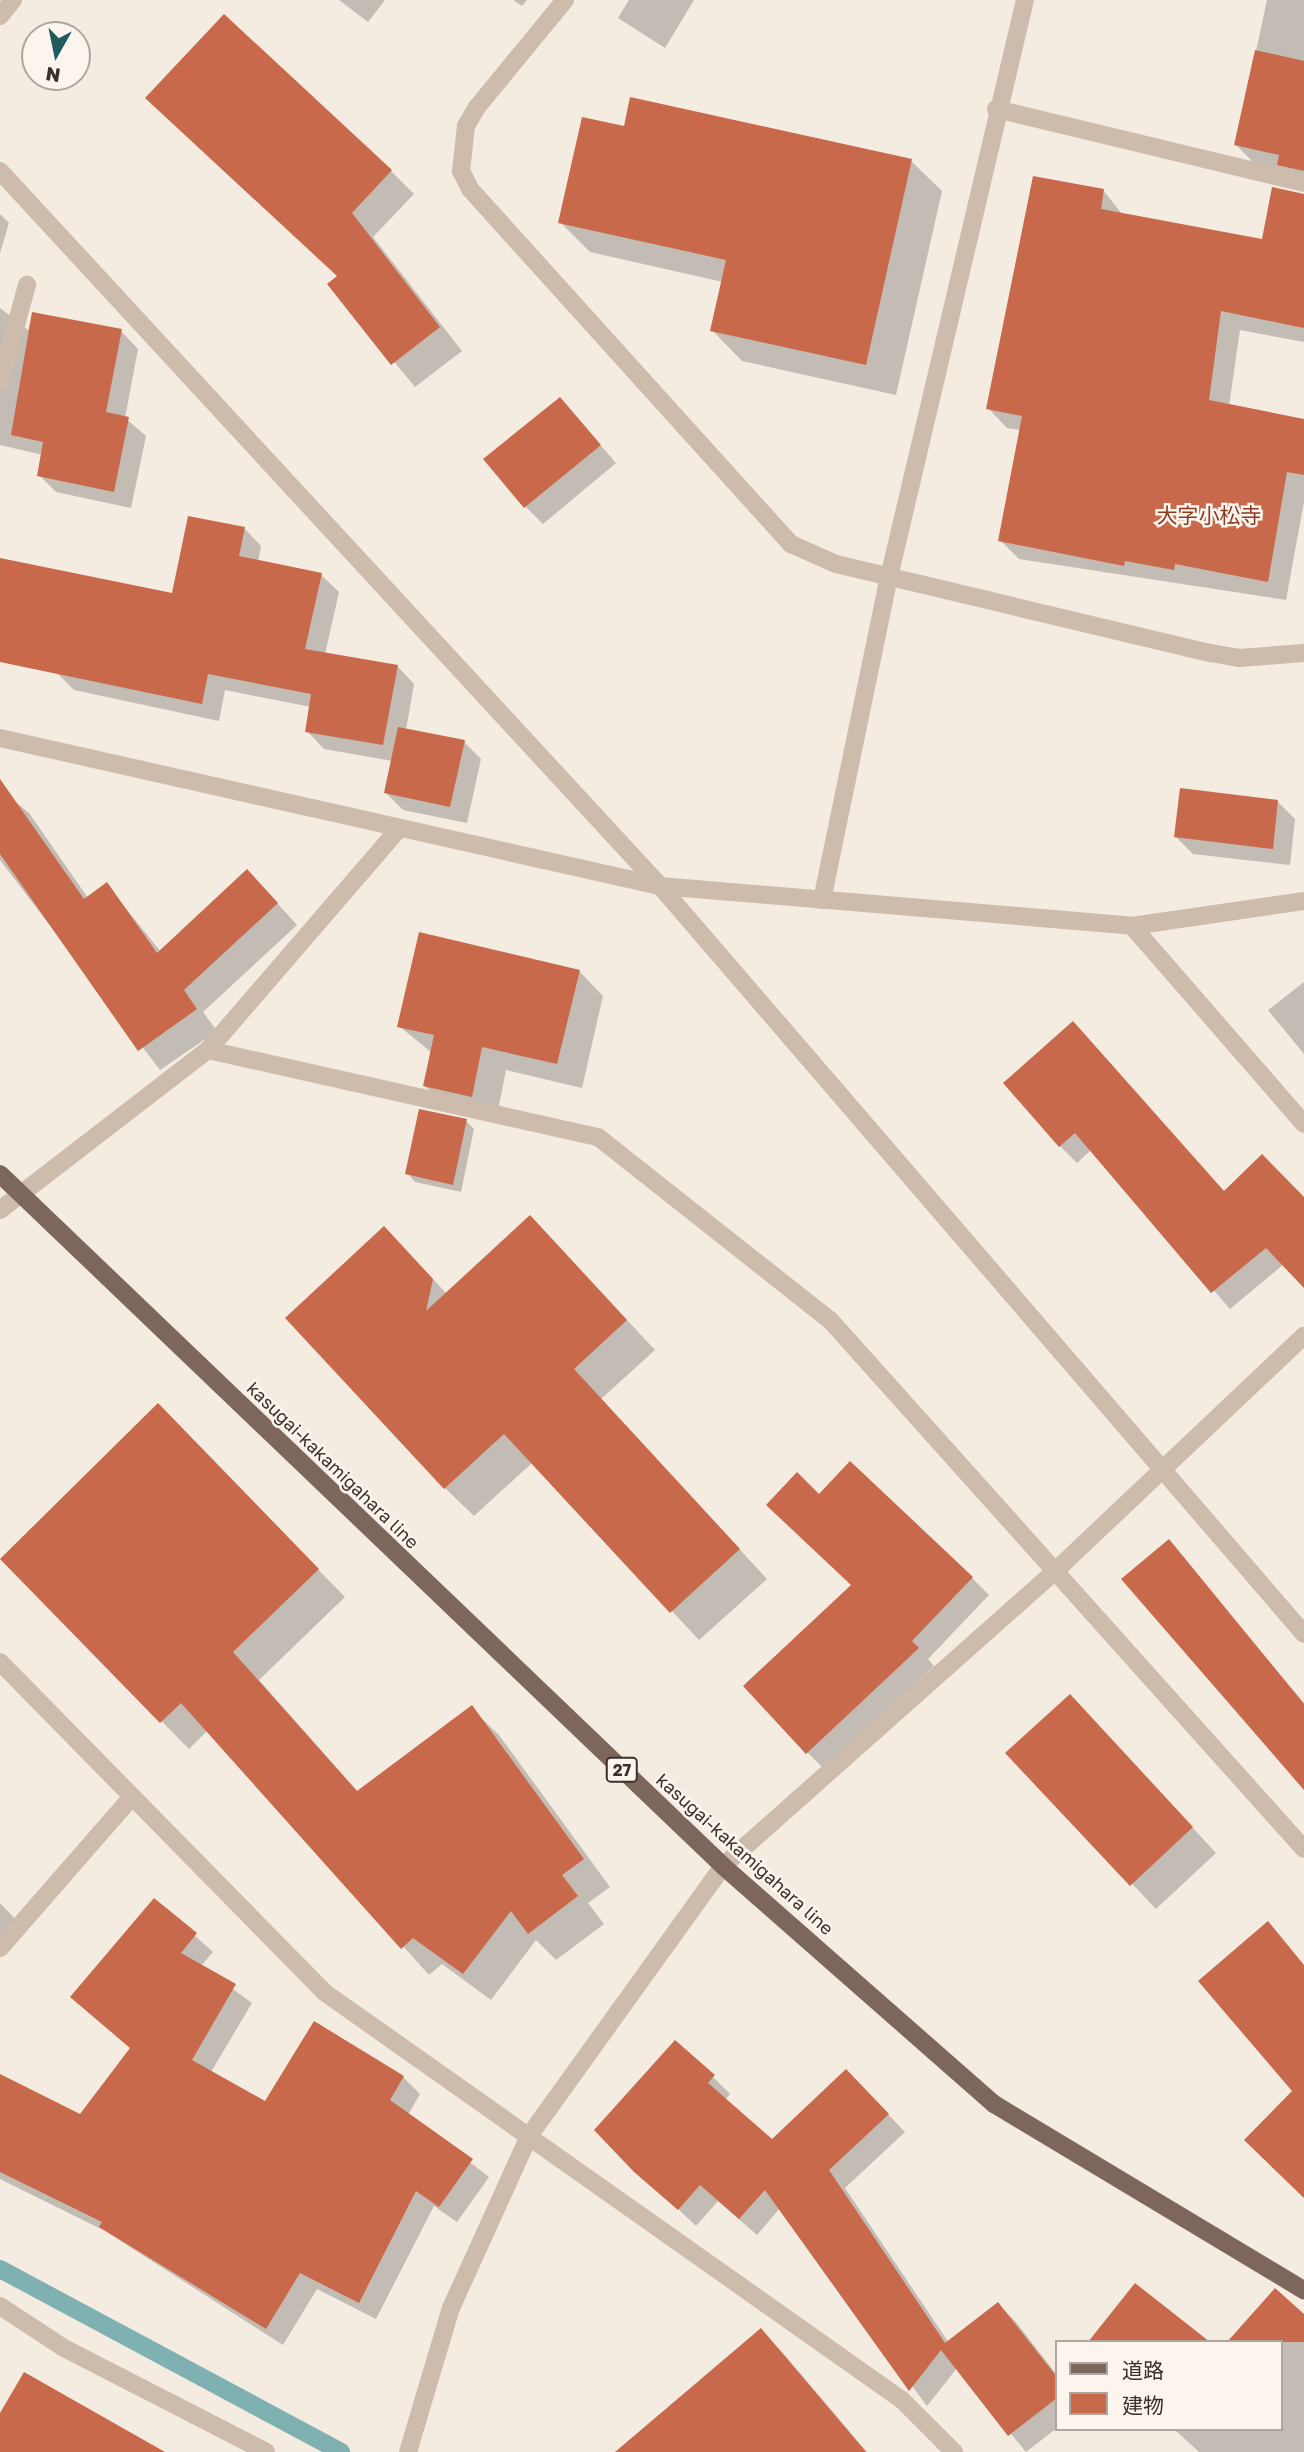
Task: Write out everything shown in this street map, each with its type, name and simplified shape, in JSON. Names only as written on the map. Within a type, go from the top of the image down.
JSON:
[{"type":"main road","name":"kasugai-kakamigahara line","points":[[0,1174],[723,1866],[995,2104],[1304,2290]]},
{"type":"street","points":[[0,16],[13,0]]},
{"type":"street","points":[[565,0],[466,126],[461,171],[470,189],[791,544],[889,577],[1239,658],[1304,653]]},
{"type":"street","points":[[822,900],[889,577],[996,109],[1025,0]]},
{"type":"street","points":[[996,109],[1304,183]]},
{"type":"street","points":[[0,171],[660,886],[1304,1634]]},
{"type":"street","points":[[0,383],[27,285]]},
{"type":"street","points":[[0,738],[396,832],[660,886],[1132,926],[1304,901]]},
{"type":"street","points":[[0,1210],[16,1192],[208,1050],[396,832]]},
{"type":"street","points":[[1132,926],[1304,1124]]},
{"type":"street","points":[[208,1050],[598,1137],[830,1320],[1052,1574],[1304,1849]]},
{"type":"street","points":[[408,2452],[451,2308],[529,2136],[723,1866],[1052,1574],[1304,1336]]},
{"type":"street","points":[[0,1662],[130,1800],[324,1992],[902,2399],[954,2452]]},
{"type":"street","points":[[0,1948],[130,1800]]},
{"type":"street","points":[[0,2306],[64,2348],[266,2452]]},
{"type":"building","points":[[224,14],[392,170],[352,213],[440,327],[391,365],[327,284],[337,276],[145,98]]},
{"type":"building","points":[[1255,50],[1304,61],[1304,171],[1277,165],[1279,155],[1234,145]]},
{"type":"building","points":[[630,97],[912,159],[866,365],[710,331],[726,260],[558,223],[582,117],[624,126]]},
{"type":"building","points":[[1033,176],[1104,189],[1101,209],[1262,239],[1272,187],[1304,194],[1304,328],[1221,311],[1209,400],[1304,419],[1304,475],[1287,472],[1268,582],[1175,564],[1174,570],[1125,561],[1124,566],[998,541],[1022,416],[986,409]]},
{"type":"building","points":[[32,312],[122,329],[106,412],[129,417],[114,492],[37,476],[43,442],[11,435]]},
{"type":"building","points":[[560,397],[601,445],[524,508],[483,459]]},
{"type":"building","points":[[188,516],[245,527],[239,556],[322,573],[305,649],[398,665],[383,745],[305,732],[311,694],[208,674],[202,704],[0,662],[0,558],[172,593]]},
{"type":"building","points":[[398,727],[465,740],[450,807],[384,793]]},
{"type":"building","points":[[0,779],[84,899],[107,882],[157,953],[247,869],[278,903],[184,990],[197,1009],[138,1051],[0,854]]},
{"type":"building","points":[[1180,788],[1278,800],[1273,849],[1174,837]]},
{"type":"building","points":[[419,932],[580,970],[557,1064],[482,1047],[472,1097],[423,1086],[434,1035],[397,1027]]},
{"type":"building","points":[[1073,1021],[1224,1191],[1262,1154],[1304,1197],[1304,1288],[1266,1248],[1211,1293],[1075,1133],[1059,1147],[1003,1083]]},
{"type":"building","points":[[419,1109],[467,1119],[453,1185],[405,1174]]},
{"type":"building","points":[[530,1215],[627,1320],[574,1369],[740,1549],[670,1613],[504,1434],[444,1489],[285,1318],[384,1226],[433,1279],[426,1311]]},
{"type":"building","points":[[158,1403],[319,1569],[233,1652],[357,1791],[472,1705],[584,1859],[562,1875],[578,1896],[528,1934],[511,1911],[463,1974],[413,1938],[401,1949],[181,1703],[160,1723],[0,1559]]},
{"type":"building","points":[[850,1461],[973,1577],[912,1641],[919,1648],[806,1754],[743,1686],[851,1585],[766,1505],[797,1472],[819,1494]]},
{"type":"building","points":[[1169,1539],[1304,1704],[1304,1790],[1121,1579]]},
{"type":"building","points":[[1070,1694],[1193,1827],[1130,1886],[1005,1753]]},
{"type":"building","points":[[154,1898],[197,1933],[181,1953],[236,1984],[192,2060],[265,2101],[314,2021],[404,2076],[390,2100],[473,2159],[439,2207],[416,2191],[359,2303],[300,2273],[266,2329],[99,2227],[102,2222],[0,2172],[0,2074],[80,2114],[130,2048],[70,1997]]},
{"type":"building","points":[[1268,1921],[1304,1965],[1304,2198],[1244,2140],[1292,2091],[1198,1981]]},
{"type":"building","points":[[675,2040],[715,2075],[708,2083],[772,2139],[846,2069],[889,2114],[829,2170],[945,2343],[998,2302],[1056,2376],[1056,2399],[1008,2436],[941,2350],[909,2391],[765,2190],[739,2219],[700,2185],[678,2210],[634,2172],[594,2130]]},
{"type":"building","points":[[1135,2283],[1207,2340],[1090,2340]]},
{"type":"building","points":[[1275,2288],[1304,2314],[1304,2342],[1229,2340]]},
{"type":"building","points":[[761,2328],[866,2452],[615,2452]]},
{"type":"building","points":[[24,2372],[165,2452],[0,2452],[0,2413]]},
{"type":"waterway","points":[[0,2269],[341,2452]]},
{"type":"district","name":"大字小松寺","points":[[1209,515]]}]
